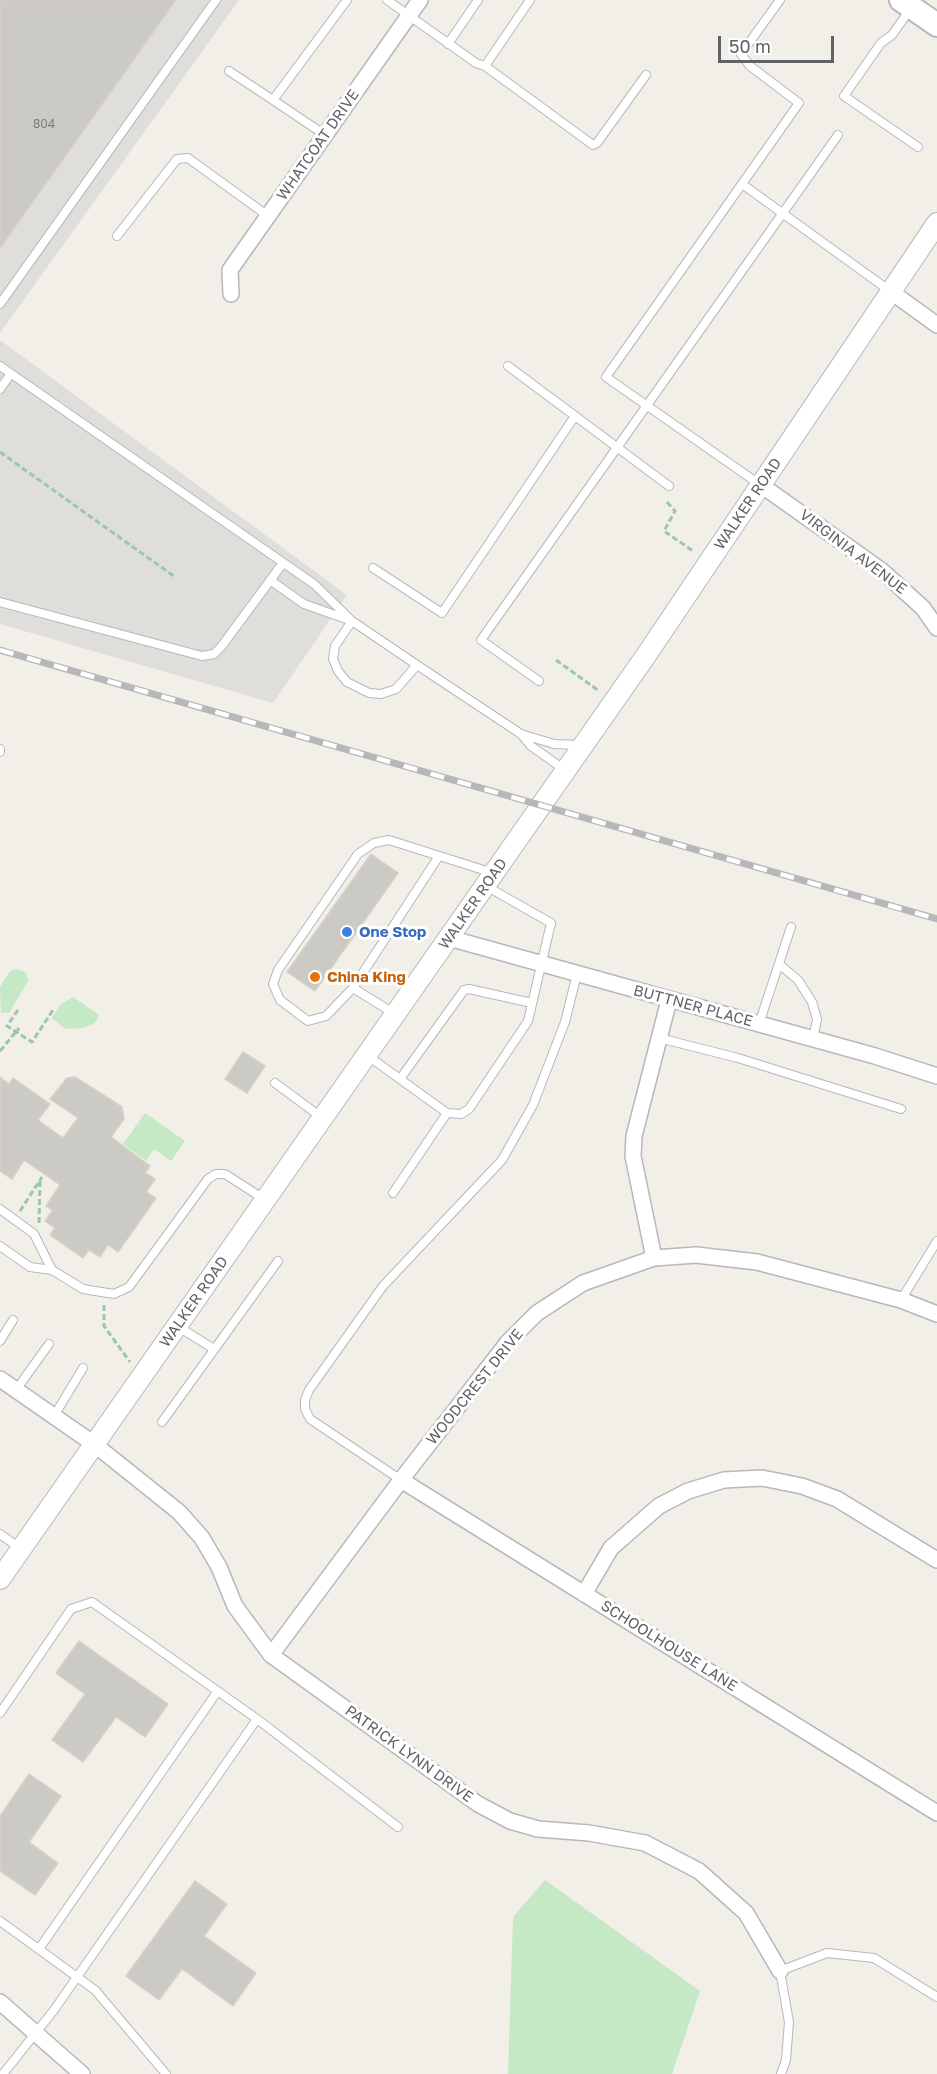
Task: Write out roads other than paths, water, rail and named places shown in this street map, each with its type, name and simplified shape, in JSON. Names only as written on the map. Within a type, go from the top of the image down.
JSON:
[{"type":"main road","points":[[906,4],[937,26]]},
{"type":"street","name":"WHATCOAT DRIVE","points":[[231,294],[230,270],[420,0]]},
{"type":"street","name":"WALKER ROAD","points":[[0,1579],[584,745],[937,223]]},
{"type":"street","points":[[890,291],[937,325]]},
{"type":"street","name":"VIRGINIA AVENUE","points":[[760,485],[881,570],[923,608],[937,628]]},
{"type":"street","name":"BUTTNER PLACE","points":[[449,938],[813,1039],[937,1076]]},
{"type":"street","points":[[654,1258],[633,1156],[633,1136],[669,1000]]},
{"type":"street","name":"WOODCREST DRIVE","points":[[271,1655],[401,1480],[508,1342],[537,1313],[583,1283],[654,1258],[696,1255],[757,1262],[901,1300],[937,1314]]},
{"type":"street","name":"PATRICK LYNN DRIVE","points":[[0,1379],[94,1444],[179,1512],[202,1538],[219,1567],[235,1606],[271,1655],[478,1804],[510,1821],[538,1829],[589,1833],[645,1843],[699,1871],[746,1913],[780,1971]]},
{"type":"street","points":[[584,1594],[611,1548],[658,1506],[688,1491],[724,1480],[762,1478],[802,1486],[837,1499],[937,1560]]},
{"type":"street","name":"SCHOOLHOUSE LANE","points":[[401,1480],[937,1813]]},
{"type":"street","points":[[0,2002],[82,2074]]},
{"type":"lane","points":[[0,304],[216,0]]},
{"type":"lane","points":[[273,100],[346,0]]},
{"type":"lane","points":[[387,0],[448,44],[485,66],[593,145],[597,143],[646,75]]},
{"type":"lane","points":[[448,44],[478,0]]},
{"type":"lane","points":[[485,66],[530,0]]},
{"type":"lane","points":[[760,485],[606,377],[799,103],[750,66],[741,54],[780,0]]},
{"type":"lane","points":[[906,4],[892,35],[881,43],[844,96],[918,147]]},
{"type":"lane","points":[[229,71],[325,135]]},
{"type":"lane","points":[[539,681],[481,640],[838,135]]},
{"type":"lane","points":[[117,236],[177,159],[188,158],[268,216]]},
{"type":"lane","points":[[742,184],[890,291]]},
{"type":"lane","points":[[0,366],[315,584],[352,621],[521,735],[531,746],[566,771]]},
{"type":"lane","points":[[508,366],[669,486]]},
{"type":"lane","points":[[0,389],[10,375]]},
{"type":"lane","points":[[373,568],[442,613],[575,416]]},
{"type":"lane","points":[[0,602],[193,656],[202,656],[214,654],[283,563]]},
{"type":"lane","points":[[270,580],[304,603],[352,621]]},
{"type":"lane","points":[[352,621],[335,646],[333,660],[343,677],[358,690],[381,694],[396,689],[417,664]]},
{"type":"lane","points":[[521,735],[554,744],[584,745]]},
{"type":"lane","points":[[367,1055],[447,1113],[461,1114],[469,1109],[528,1021],[551,923],[490,880],[440,856],[389,840],[374,843],[358,854],[278,970],[273,984],[280,1000],[308,1021],[326,1016],[353,988],[440,856]]},
{"type":"lane","points":[[759,1024],[791,927]]},
{"type":"lane","points":[[779,964],[798,980],[812,1002],[817,1019],[813,1039]]},
{"type":"lane","points":[[401,1480],[310,1419],[305,1409],[305,1400],[383,1286],[502,1160],[533,1105],[565,1022],[577,974]]},
{"type":"lane","points":[[353,988],[395,1014]]},
{"type":"lane","points":[[400,1079],[464,990],[469,989],[532,1003]]},
{"type":"lane","points":[[659,1038],[738,1058],[901,1108]]},
{"type":"lane","points":[[274,1083],[323,1118]]},
{"type":"lane","points":[[393,1193],[447,1113]]},
{"type":"lane","points":[[0,1246],[30,1267],[52,1269],[83,1289],[105,1293],[122,1292],[129,1287],[208,1179],[216,1174],[225,1174],[265,1200]]},
{"type":"lane","points":[[0,1209],[34,1234],[52,1269]]},
{"type":"lane","points":[[901,1300],[937,1241]]},
{"type":"lane","points":[[162,1422],[278,1261]]},
{"type":"lane","points":[[0,1341],[14,1320]]},
{"type":"lane","points":[[177,1326],[214,1349]]},
{"type":"lane","points":[[16,1390],[49,1344]]},
{"type":"lane","points":[[54,1416],[83,1368]]},
{"type":"lane","points":[[0,1534],[21,1549]]},
{"type":"lane","points":[[0,1713],[71,1609],[92,1602],[257,1719],[398,1827]]},
{"type":"lane","points":[[39,1949],[218,1692]]},
{"type":"lane","points":[[3,2074],[36,2033],[257,1719]]},
{"type":"lane","points":[[0,1921],[95,1990],[166,2074]]},
{"type":"lane","points":[[782,2074],[786,2061],[789,2022],[780,1971],[827,1953],[874,1958],[937,1997]]},
{"type":"railway","points":[[0,650],[937,919]]},
{"type":"place","name":"One Stop","points":[[347,932]]},
{"type":"place","name":"China King","points":[[315,977]]}]
